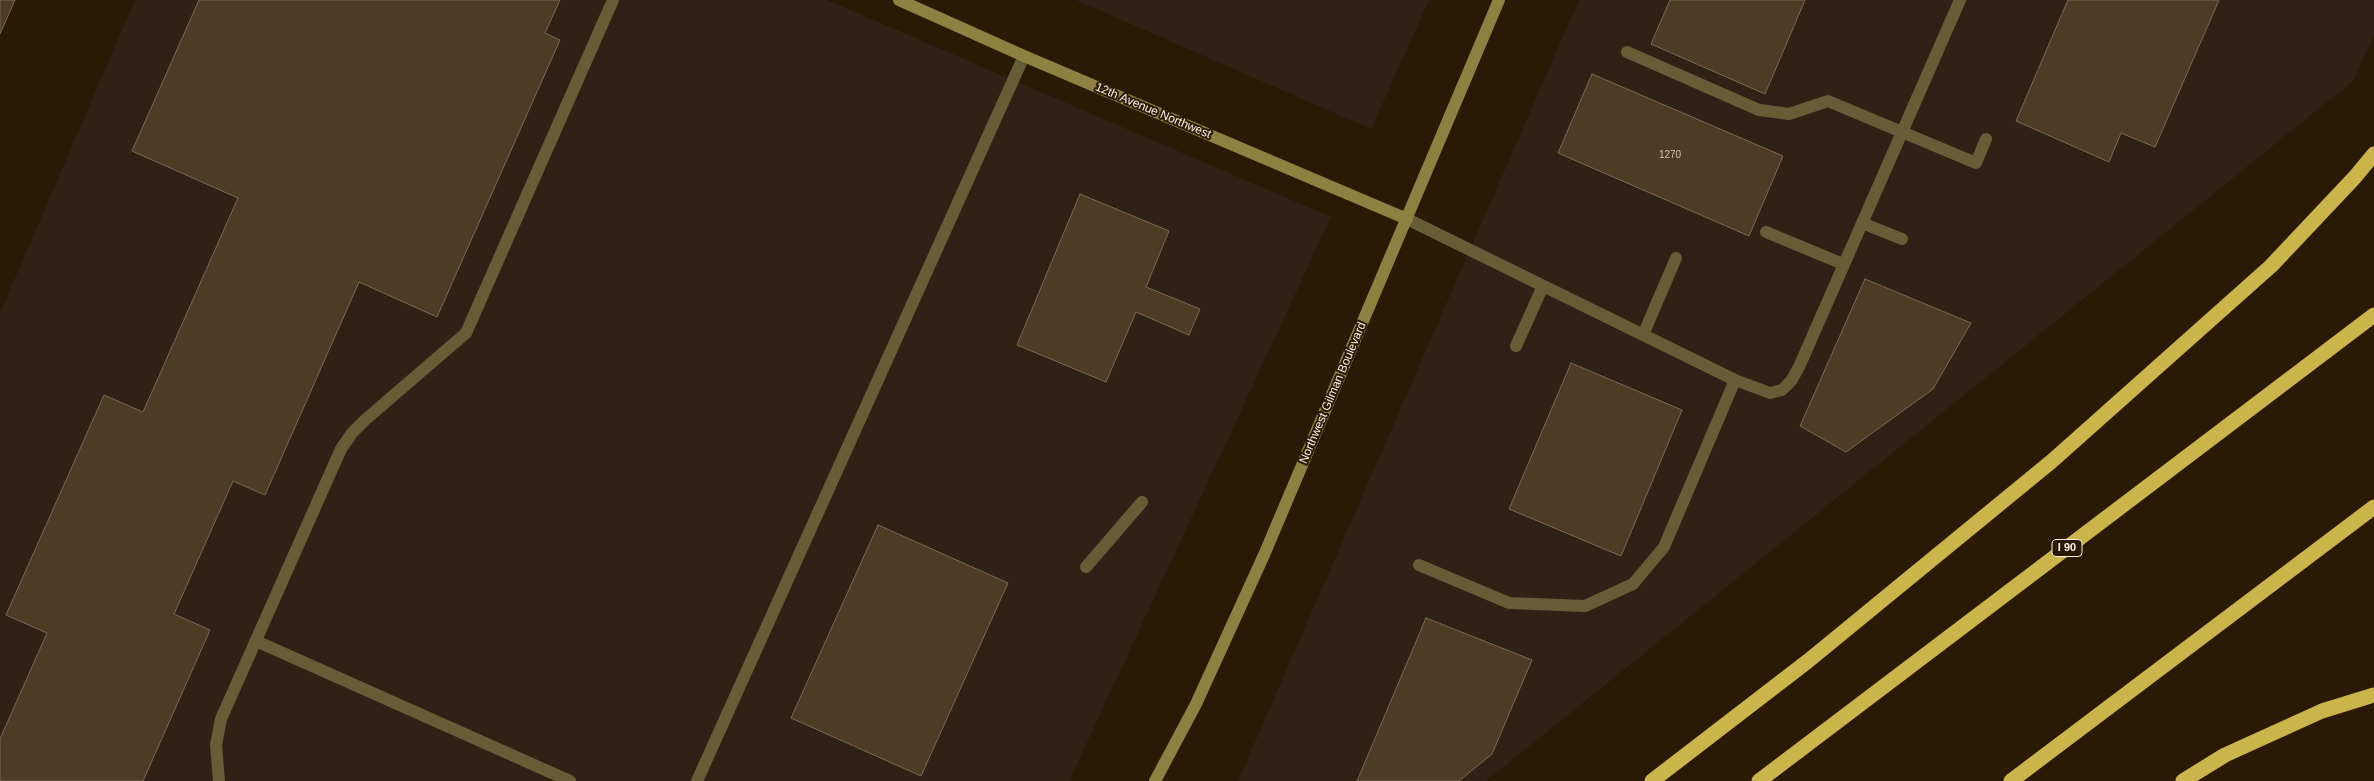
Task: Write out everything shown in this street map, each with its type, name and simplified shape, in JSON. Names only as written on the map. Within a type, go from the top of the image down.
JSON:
[{"type":"highway","points":[[1652,781],[1808,660],[2052,462],[2271,266],[2374,154]]},
{"type":"highway","name":"I 90","points":[[1760,781],[2374,315]]},
{"type":"highway","points":[[2011,781],[2374,507]]},
{"type":"highway","points":[[2183,781],[2225,755],[2322,711],[2374,695]]},
{"type":"street","name":"12th Avenue Northwest","points":[[899,0],[921,5],[1024,56],[1407,220]]},
{"type":"street","name":"Northwest Gilman Boulevard","points":[[1155,781],[1232,628],[1499,0]]},
{"type":"lane","points":[[218,781],[217,732],[341,449],[352,433],[435,362],[469,328],[612,0]]},
{"type":"lane","points":[[1407,220],[1735,380],[1770,393],[1782,390],[1791,381],[1960,0]]},
{"type":"lane","points":[[1627,52],[1759,110],[1789,114],[1828,101],[1976,163],[1986,139]]},
{"type":"lane","points":[[697,781],[1024,56]]},
{"type":"lane","points":[[1862,223],[1902,239]]},
{"type":"lane","points":[[1766,232],[1844,264]]},
{"type":"lane","points":[[1643,335],[1676,258]]},
{"type":"lane","points":[[1516,346],[1543,286]]},
{"type":"lane","points":[[1419,565],[1509,603],[1585,606],[1633,584],[1664,547],[1735,380]]},
{"type":"lane","points":[[1086,567],[1142,502]]},
{"type":"lane","points":[[256,641],[570,781]]},
{"type":"shaded area","points":[[135,0],[827,0],[1331,217],[1069,781],[0,781],[0,313]]},
{"type":"shaded area","points":[[1076,0],[1429,0],[1371,129]]},
{"type":"shaded area","points":[[1579,0],[2374,0],[2374,36],[2353,81],[1486,781],[1238,781]]},
{"type":"building","points":[[0,0],[15,0],[0,34]]},
{"type":"building","points":[[199,0],[560,0],[545,33],[560,40],[437,317],[359,282],[265,495],[233,481],[174,614],[210,630],[143,781],[0,781],[0,739],[47,633],[6,615],[104,395],[143,412],[238,198],[132,151]]},
{"type":"building","points":[[1670,0],[1805,0],[1765,94],[1651,44]]},
{"type":"building","points":[[2068,0],[2219,0],[2155,147],[2121,133],[2109,162],[2016,121]]},
{"type":"building","points":[[1592,74],[1783,156],[1749,236],[1558,153]]},
{"type":"building","points":[[1080,194],[1169,231],[1146,287],[1200,309],[1189,335],[1136,312],[1106,382],[1017,345]]},
{"type":"building","points":[[1865,279],[1971,323],[1933,389],[1846,452],[1800,426]]},
{"type":"building","points":[[1571,363],[1682,410],[1621,556],[1509,509]]},
{"type":"building","points":[[878,525],[1008,583],[921,776],[791,718]]},
{"type":"building","points":[[1426,618],[1532,660],[1492,754],[1459,781],[1357,781]]}]
